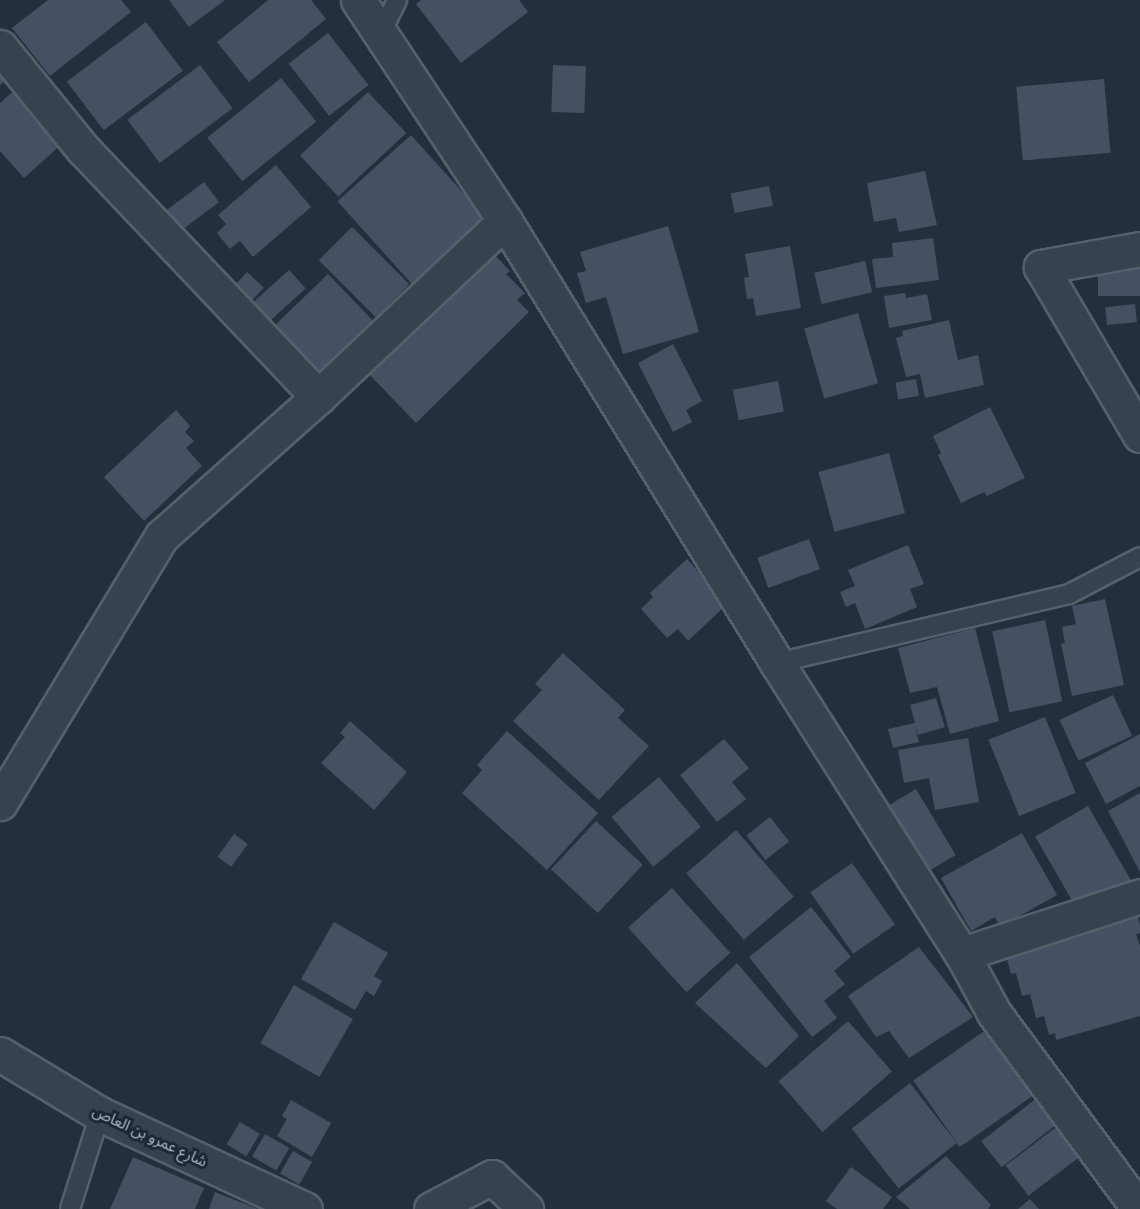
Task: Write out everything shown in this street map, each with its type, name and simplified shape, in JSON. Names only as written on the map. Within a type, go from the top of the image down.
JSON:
[{"type":"street","points":[[358,0],[505,220],[777,663],[962,954],[994,1013],[1139,1209]]},
{"type":"street","points":[[0,47],[82,149],[318,397]]},
{"type":"street","points":[[0,803],[162,536],[318,397],[505,220]]},
{"type":"street","points":[[1140,249],[1041,267],[1140,435]]},
{"type":"street","points":[[962,954],[1140,896]]},
{"type":"street","name":"شارع عمرو بن العاص","points":[[0,1054],[100,1114],[305,1209]]},
{"type":"street","points":[[431,1209],[492,1177],[526,1209]]},
{"type":"lane","points":[[381,33],[397,0]]},
{"type":"lane","points":[[777,663],[1069,594],[1140,556]]},
{"type":"lane","points":[[70,1209],[100,1114]]},
{"type":"building","points":[[48,0],[121,0],[131,12],[50,76],[12,28]]},
{"type":"building","points":[[169,0],[225,0],[189,27]]},
{"type":"building","points":[[268,0],[311,0],[326,19],[249,82],[217,42]]},
{"type":"building","points":[[421,0],[519,0],[528,12],[461,63],[416,4]]},
{"type":"building","points":[[146,22],[183,71],[104,130],[67,82]]},
{"type":"building","points":[[328,33],[369,85],[329,116],[289,64]]},
{"type":"building","points":[[200,65],[232,108],[160,163],[127,120]]},
{"type":"building","points":[[553,65],[586,66],[584,113],[551,112]]},
{"type":"building","points":[[0,66],[10,77],[0,85]]},
{"type":"building","points":[[281,78],[316,122],[242,181],[207,138]]},
{"type":"building","points":[[1104,79],[1110,153],[1023,160],[1016,87]]},
{"type":"building","points":[[18,87],[66,140],[24,178],[0,151],[0,103]]},
{"type":"building","points":[[368,92],[406,133],[338,196],[300,155]]},
{"type":"building","points":[[411,135],[490,223],[416,289],[337,201]]},
{"type":"building","points":[[276,165],[311,207],[253,257],[240,241],[230,249],[217,233],[226,224],[218,215]]},
{"type":"building","points":[[925,171],[937,225],[899,232],[896,218],[874,222],[867,183]]},
{"type":"building","points":[[204,182],[219,202],[182,230],[166,210]]},
{"type":"building","points":[[769,186],[773,206],[735,213],[731,193]]},
{"type":"building","points":[[668,226],[699,332],[623,354],[606,297],[586,303],[577,273],[586,271],[580,252]]},
{"type":"building","points":[[352,227],[409,284],[376,318],[319,260]]},
{"type":"building","points":[[933,238],[939,280],[876,288],[872,259],[893,257],[892,243]]},
{"type":"building","points":[[790,246],[801,308],[756,316],[753,298],[747,299],[744,278],[749,277],[745,254]]},
{"type":"building","points":[[489,249],[510,271],[506,274],[525,293],[517,300],[529,312],[416,423],[365,370]]},
{"type":"building","points":[[865,261],[872,292],[822,304],[814,273]]},
{"type":"building","points":[[1098,261],[1140,261],[1140,296],[1098,296]]},
{"type":"building","points":[[289,270],[306,289],[271,320],[254,301]]},
{"type":"building","points":[[247,272],[264,288],[252,300],[235,284]]},
{"type":"building","points":[[328,274],[379,327],[325,380],[273,327]]},
{"type":"building","points":[[905,293],[906,298],[927,294],[932,320],[889,328],[884,296]]},
{"type":"building","points":[[1135,304],[1137,322],[1107,325],[1105,307]]},
{"type":"building","points":[[858,313],[878,383],[824,399],[804,328]]},
{"type":"building","points":[[949,320],[958,360],[978,355],[984,385],[925,398],[920,374],[906,377],[896,338],[903,336],[902,331]]},
{"type":"building","points":[[673,344],[702,401],[686,410],[692,422],[673,432],[638,363]]},
{"type":"building","points":[[916,379],[919,396],[898,399],[895,383]]},
{"type":"building","points":[[778,381],[784,411],[739,420],[733,390]]},
{"type":"building","points":[[990,407],[1025,478],[987,496],[984,492],[961,503],[938,455],[941,453],[933,436]]},
{"type":"building","points":[[176,410],[190,426],[185,432],[194,441],[186,448],[202,466],[144,521],[104,477]]},
{"type":"building","points":[[889,453],[905,513],[835,532],[818,472]]},
{"type":"building","points":[[809,539],[820,569],[768,588],[757,558]]},
{"type":"building","points":[[908,545],[924,584],[910,589],[917,607],[865,629],[855,603],[846,607],[840,592],[855,586],[848,570]]},
{"type":"building","points":[[687,559],[727,604],[688,641],[678,629],[667,638],[641,609],[653,597],[650,593]]},
{"type":"building","points":[[1105,599],[1124,685],[1072,696],[1061,644],[1065,643],[1062,627],[1076,624],[1072,606]]},
{"type":"building","points":[[1045,620],[1062,701],[1009,712],[992,631]]},
{"type":"building","points":[[975,628],[999,721],[950,734],[937,687],[910,693],[898,648]]},
{"type":"building","points":[[563,653],[625,710],[618,718],[649,746],[599,800],[513,721],[542,690],[535,684]]},
{"type":"building","points":[[1113,695],[1132,736],[1079,761],[1060,720]]},
{"type":"building","points":[[936,698],[945,727],[918,735],[915,726],[919,742],[893,748],[888,729],[915,723],[910,705]]},
{"type":"building","points":[[1045,717],[1076,793],[1019,816],[988,740]]},
{"type":"building","points":[[350,721],[407,772],[374,810],[321,763],[345,737],[340,733]]},
{"type":"building","points":[[507,731],[598,813],[547,870],[462,793],[482,770],[477,765]]},
{"type":"building","points":[[1140,734],[1140,786],[1106,804],[1085,763]]},
{"type":"building","points":[[968,738],[979,802],[935,810],[929,778],[904,783],[898,750]]},
{"type":"building","points":[[724,739],[749,768],[732,782],[746,799],[717,822],[680,775]]},
{"type":"building","points":[[659,777],[701,827],[653,867],[612,817]]},
{"type":"building","points":[[916,789],[956,855],[921,876],[882,810]]},
{"type":"building","points":[[1140,793],[1140,872],[1108,811]]},
{"type":"building","points":[[1088,806],[1133,884],[1080,914],[1035,836]]},
{"type":"building","points":[[770,817],[789,841],[765,860],[746,835]]},
{"type":"building","points":[[596,821],[643,865],[598,913],[551,869]]},
{"type":"building","points":[[736,830],[794,896],[744,940],[686,873]]},
{"type":"building","points":[[1022,833],[1057,895],[1000,927],[995,917],[971,931],[941,878]]},
{"type":"building","points":[[234,834],[248,844],[231,867],[218,857]]},
{"type":"building","points":[[852,863],[895,924],[853,954],[810,892]]},
{"type":"building","points":[[672,888],[730,953],[686,992],[628,927]]},
{"type":"building","points":[[811,907],[851,957],[834,971],[845,984],[824,1001],[837,1018],[812,1037],[749,957]]},
{"type":"building","points":[[1135,908],[1140,925],[1140,933],[1136,934],[1140,946],[1140,1016],[1056,1040],[1055,1033],[1049,1035],[1044,1016],[1036,1018],[1030,994],[1022,996],[1016,973],[1011,974],[1003,945]]},
{"type":"building","points":[[334,922],[388,953],[374,976],[382,981],[374,996],[366,991],[355,1010],[301,979]]},
{"type":"building","points":[[919,947],[973,1017],[909,1058],[889,1031],[876,1037],[848,996]]},
{"type":"building","points":[[737,963],[799,1036],[766,1068],[695,1003]]},
{"type":"building","points":[[294,985],[353,1019],[319,1077],[260,1043]]},
{"type":"building","points":[[848,1021],[892,1072],[823,1132],[779,1081]]},
{"type":"building","points":[[987,1029],[1033,1095],[960,1147],[913,1081]]},
{"type":"building","points":[[910,1083],[957,1143],[898,1188],[852,1129]]},
{"type":"building","points":[[1038,1097],[1058,1123],[1002,1167],[981,1141]]},
{"type":"building","points":[[291,1100],[331,1123],[312,1157],[277,1136],[287,1119],[282,1116]]},
{"type":"building","points":[[240,1122],[260,1134],[246,1156],[227,1144]]},
{"type":"building","points":[[1063,1122],[1086,1152],[1028,1196],[1005,1165]]},
{"type":"building","points":[[265,1134],[289,1148],[276,1171],[252,1157]]},
{"type":"building","points":[[293,1151],[312,1162],[299,1185],[280,1174]]},
{"type":"building","points":[[946,1156],[991,1205],[988,1209],[910,1209],[896,1197]]},
{"type":"building","points":[[133,1157],[204,1188],[195,1209],[110,1209]]},
{"type":"building","points":[[851,1167],[892,1197],[883,1209],[837,1209],[826,1201]]},
{"type":"building","points":[[215,1192],[258,1209],[209,1209]]},
{"type":"building","points":[[1030,1199],[1039,1209],[1018,1209]]}]
